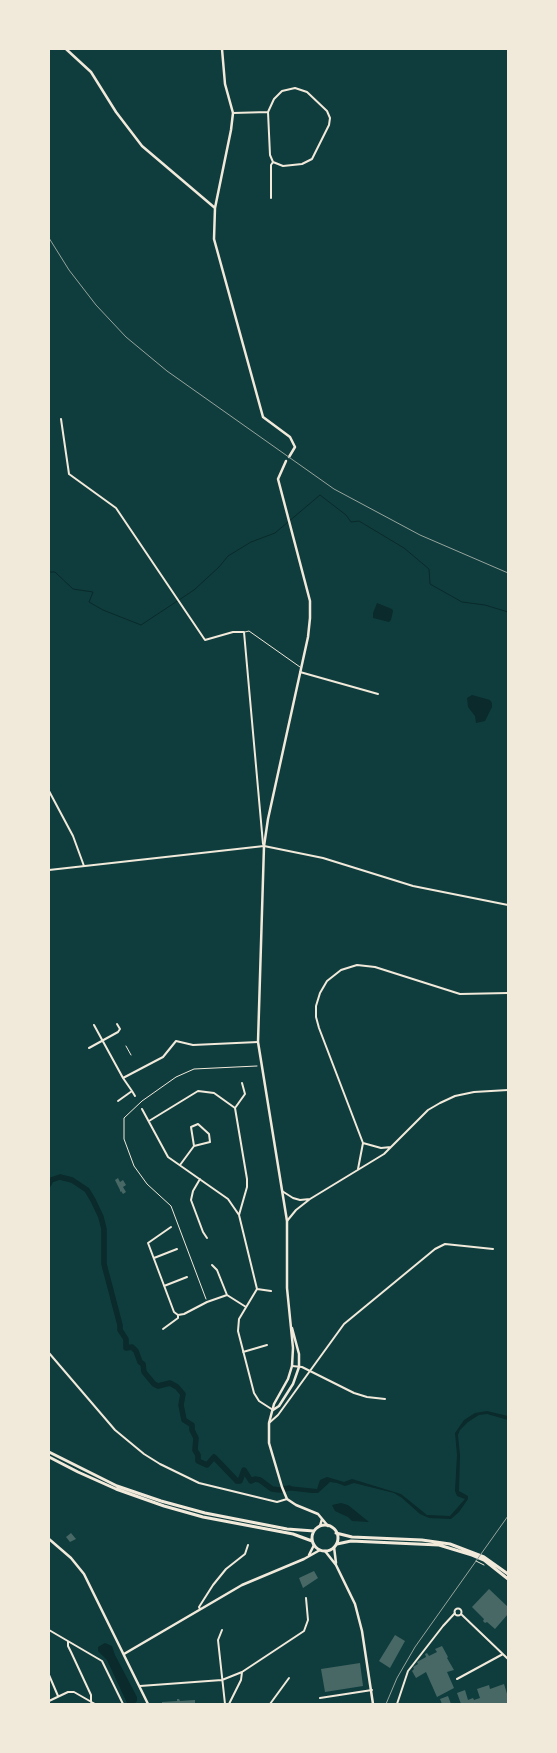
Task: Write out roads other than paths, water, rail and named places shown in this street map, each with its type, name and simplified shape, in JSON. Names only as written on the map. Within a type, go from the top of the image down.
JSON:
[{"type":"main road","points":[[49,1452],[117,1486],[205,1513],[287,1530],[314,1531],[320,1526],[328,1526],[336,1533],[352,1537],[422,1540],[450,1544],[484,1557],[508,1574]]},
{"type":"main road","points":[[49,1457],[116,1489],[164,1506],[203,1517],[293,1534],[313,1543],[323,1551],[335,1545],[351,1541],[439,1545],[484,1560],[508,1579]]},
{"type":"main road","points":[[313,1543],[314,1531]]},
{"type":"main road","points":[[335,1545],[336,1533]]},
{"type":"street","points":[[66,49],[91,72],[116,112],[142,146],[215,208]]},
{"type":"street","points":[[222,49],[225,84],[232,113],[231,130],[215,208],[214,238],[263,417],[290,437],[295,446],[289,456]]},
{"type":"street","points":[[271,198],[271,165],[273,162],[270,155],[268,112],[274,99],[282,91],[295,88],[307,92],[326,111],[330,118],[329,125],[312,159],[302,164],[283,166],[273,162]]},
{"type":"street","points":[[232,113],[268,112]]},
{"type":"street","points":[[61,419],[70,474],[116,508],[205,640],[233,632],[244,632],[264,846]]},
{"type":"street","points":[[286,461],[278,480],[310,601],[308,637],[300,667],[264,846],[258,1042],[287,1221],[287,1288],[293,1348],[292,1366],[288,1379],[274,1404],[269,1423],[269,1443],[282,1487],[288,1499],[296,1506],[314,1511],[328,1526]]},
{"type":"street","points":[[300,672],[378,694]]},
{"type":"street","points":[[49,791],[72,836],[84,866]]},
{"type":"street","points":[[49,870],[264,846],[323,858],[413,886],[508,904]]},
{"type":"street","points":[[357,1170],[363,1143],[316,1017],[316,1006],[320,992],[327,981],[341,970],[357,965],[375,967],[460,994],[508,993]]},
{"type":"street","points":[[89,1048],[118,1032],[120,1029],[117,1024]]},
{"type":"street","points":[[94,1025],[123,1078],[136,1096]]},
{"type":"street","points":[[123,1078],[163,1057],[176,1041],[193,1045],[258,1042]]},
{"type":"street","points":[[235,1108],[245,1094],[242,1083]]},
{"type":"street","points":[[287,1221],[296,1210],[310,1199],[384,1154],[428,1110],[440,1102],[455,1096],[474,1092],[508,1090]]},
{"type":"street","points":[[149,1121],[198,1091],[214,1092],[235,1108],[247,1179],[247,1188],[239,1215]]},
{"type":"street","points":[[118,1101],[132,1092]]},
{"type":"street","points":[[142,1109],[168,1157],[228,1199],[239,1215],[257,1289],[239,1319],[238,1331],[254,1393],[259,1401],[273,1410]]},
{"type":"street","points":[[180,1166],[194,1146],[211,1141],[209,1134],[198,1124],[192,1128],[194,1146]]},
{"type":"street","points":[[363,1143],[381,1148],[390,1147]]},
{"type":"street","points":[[200,1179],[193,1191],[191,1200],[207,1238]]},
{"type":"street","points":[[282,1191],[293,1198],[300,1200],[310,1199]]},
{"type":"street","points":[[171,1227],[148,1243],[174,1312],[178,1315]]},
{"type":"street","points":[[269,1423],[278,1415],[344,1324],[435,1249],[445,1244],[493,1249]]},
{"type":"street","points":[[154,1258],[177,1249]]},
{"type":"street","points":[[212,1264],[217,1270],[227,1295],[246,1307]]},
{"type":"street","points":[[164,1286],[187,1277]]},
{"type":"street","points":[[257,1289],[271,1291]]},
{"type":"street","points":[[163,1328],[178,1318],[178,1315],[227,1295]]},
{"type":"street","points":[[273,1410],[279,1406],[293,1384],[299,1367],[299,1354],[291,1322]]},
{"type":"street","points":[[243,1352],[267,1346]]},
{"type":"street","points":[[49,1353],[115,1430],[144,1454],[160,1464],[199,1484],[277,1502],[288,1499]]},
{"type":"street","points":[[292,1366],[309,1371],[354,1393],[385,1399]]},
{"type":"street","points":[[320,1526],[322,1519]]},
{"type":"street","points":[[49,1539],[71,1558],[84,1574],[148,1704]]},
{"type":"street","points":[[306,1558],[312,1552],[313,1543]]},
{"type":"street","points":[[200,1610],[199,1607],[213,1585],[226,1569],[245,1554],[248,1545]]},
{"type":"street","points":[[335,1545],[336,1565]]},
{"type":"street","points":[[124,1654],[250,1581],[323,1551],[336,1565],[357,1611],[373,1704]]},
{"type":"street","points":[[205,1598],[207,1606]]},
{"type":"street","points":[[140,1686],[222,1680],[242,1672],[304,1631],[308,1620],[306,1598]]},
{"type":"street","points":[[397,1704],[408,1671],[456,1610],[459,1609],[462,1612],[461,1614],[508,1659]]},
{"type":"street","points":[[455,1613],[457,1615],[461,1614]]},
{"type":"street","points":[[49,1630],[102,1661],[123,1704]]},
{"type":"street","points":[[222,1630],[218,1640],[225,1704]]},
{"type":"street","points":[[68,1642],[68,1646],[91,1695],[91,1702]]},
{"type":"street","points":[[456,1679],[503,1654]]},
{"type":"street","points":[[229,1704],[242,1680],[242,1672]]},
{"type":"street","points":[[49,1675],[58,1696]]},
{"type":"street","points":[[270,1704],[289,1678]]},
{"type":"street","points":[[320,1698],[372,1690]]},
{"type":"street","points":[[49,1701],[68,1692],[74,1692],[94,1704]]},
{"type":"lane","points":[[244,632],[249,632],[300,667]]},
{"type":"water","points":[[377,603],[392,609],[389,622],[373,618]]},
{"type":"water","points":[[472,695],[490,700],[492,703],[485,721],[476,723],[475,716],[468,707],[467,698]]},
{"type":"water","points":[[487,1411],[508,1416],[508,1420],[487,1414],[479,1415],[460,1430],[458,1435],[460,1455],[459,1491],[468,1496],[468,1499],[459,1512],[451,1519],[429,1518],[420,1514],[394,1493],[354,1483],[345,1486],[330,1482],[318,1493],[286,1490],[285,1487],[288,1486],[317,1489],[320,1480],[327,1477],[344,1482],[352,1479],[401,1494],[427,1515],[450,1516],[465,1499],[457,1496],[455,1491],[457,1455],[455,1433],[464,1420],[475,1413]]},
{"type":"water","points":[[341,1503],[348,1505],[369,1522],[352,1521],[335,1511],[332,1505]]},
{"type":"water","points":[[105,1643],[112,1646],[137,1697],[137,1701],[134,1704],[127,1703],[107,1660],[98,1651],[98,1647]]},
{"type":"waterway","points":[[49,572],[55,572],[73,589],[93,592],[89,602],[103,610],[141,625],[194,590],[228,556],[251,542],[275,533],[320,495],[346,515],[351,522],[359,521],[404,548],[429,569],[430,584],[462,602],[485,605],[508,612]]},
{"type":"waterway","points":[[49,1184],[51,1180],[60,1177],[72,1180],[87,1190],[93,1200],[104,1229],[104,1264],[120,1330],[126,1339],[126,1348],[132,1347],[136,1351],[140,1362],[143,1364],[144,1372],[154,1384],[158,1386],[170,1383],[183,1394],[181,1405],[184,1420],[192,1425],[196,1438],[195,1450],[198,1455],[198,1461],[207,1465],[214,1457],[237,1481],[240,1481],[244,1470],[251,1481],[255,1479],[260,1480],[272,1489],[289,1488]]},
{"type":"railway","points":[[49,238],[69,270],[96,305],[126,337],[167,371],[334,489],[420,535],[508,573]]},
{"type":"railway","points":[[386,1704],[397,1678],[415,1647],[508,1516]]}]
